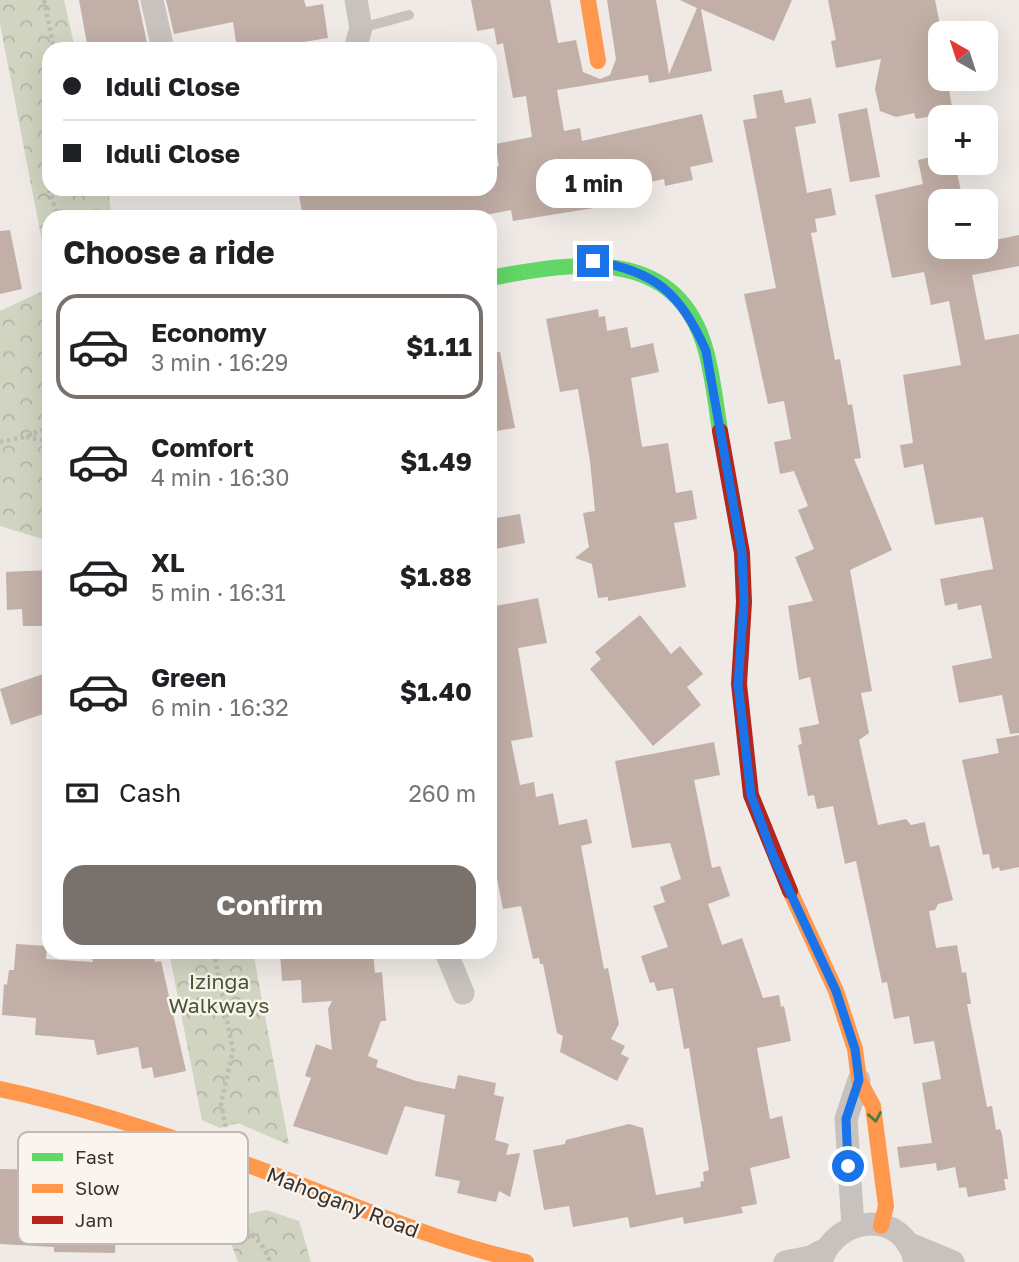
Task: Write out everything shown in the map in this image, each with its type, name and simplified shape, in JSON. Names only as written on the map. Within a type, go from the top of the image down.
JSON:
[{"type":"street","points":[[152,0],[161,42]]},
{"type":"street","points":[[356,0],[358,38]]},
{"type":"street","points":[[588,0],[598,61]]},
{"type":"street","points":[[497,277],[593,261],[628,267],[655,281],[679,299],[693,321],[706,351],[742,553],[744,602],[738,684],[751,795],[774,858],[836,991],[855,1049],[859,1080],[873,1106],[887,1206],[881,1226]]},
{"type":"street","points":[[449,959],[463,993]]},
{"type":"street","points":[[853,1226],[846,1119],[859,1080]]},
{"type":"street","name":"Mahogany Road","points":[[0,1089],[57,1101],[152,1132]]},
{"type":"street","name":"Mahogany Road","points":[[248,1166],[472,1250],[526,1262]]},
{"type":"street","points":[[785,1262],[822,1256],[833,1238],[853,1226],[881,1226],[898,1234],[911,1253],[953,1262]]},
{"type":"lane","points":[[358,38],[409,15]]},
{"type":"path","points":[[44,0],[53,42]]},
{"type":"path","points":[[0,442],[42,431]]},
{"type":"path","points":[[25,437],[42,440]]},
{"type":"path","points":[[215,959],[233,1051],[221,1103],[226,1132]]},
{"type":"path","points":[[248,1230],[257,1236],[270,1262]]},
{"type":"green space","points":[[0,0],[64,0],[73,42],[42,42],[42,196],[109,196],[111,210],[42,210],[42,241],[0,24]]},
{"type":"green space","points":[[42,291],[42,539],[0,526],[0,311]]},
{"type":"green space","name":"Izinga Walkways","points":[[170,959],[254,959],[289,1145],[238,1123],[220,1128],[202,1120]]},
{"type":"green space","points":[[267,1210],[299,1221],[311,1262],[238,1262],[231,1244],[248,1244],[248,1214]]},
{"type":"building","points":[[79,0],[138,0],[147,42],[87,42]]},
{"type":"building","points":[[166,0],[304,0],[306,7],[323,4],[328,38],[303,42],[236,42],[233,22],[174,34]]},
{"type":"building","points":[[471,0],[550,0],[558,43],[576,40],[583,72],[600,79],[610,75],[616,59],[607,0],[656,0],[669,74],[697,8],[680,0],[792,0],[774,41],[701,9],[712,71],[649,83],[648,75],[557,90],[564,131],[580,128],[582,141],[702,114],[713,162],[690,167],[693,180],[665,186],[664,179],[604,192],[605,195],[592,198],[594,208],[513,221],[511,210],[497,213],[497,210],[302,210],[299,196],[497,196],[497,144],[532,137],[526,96],[513,98],[503,43],[497,45],[494,28],[477,31]]},
{"type":"building","points":[[828,0],[935,0],[939,21],[928,21],[928,91],[949,91],[952,105],[928,105],[928,117],[916,119],[914,113],[896,117],[880,111],[875,89],[881,59],[836,68],[831,41],[836,40]]},
{"type":"building","points":[[782,90],[785,103],[811,98],[816,123],[795,127],[807,193],[831,188],[836,215],[815,219],[817,232],[811,233],[835,360],[840,359],[848,405],[852,404],[861,458],[854,459],[892,550],[850,570],[872,691],[861,693],[869,733],[859,740],[878,825],[906,819],[911,825],[925,822],[930,847],[939,845],[953,900],[938,904],[935,910],[929,911],[936,948],[957,945],[962,973],[966,972],[971,1004],[967,1004],[987,1107],[992,1106],[996,1130],[1000,1129],[1002,1134],[1008,1179],[1004,1179],[1006,1190],[968,1197],[966,1187],[959,1188],[955,1167],[937,1171],[936,1163],[900,1168],[897,1147],[932,1143],[922,1083],[941,1079],[934,1041],[914,1044],[909,1016],[894,1019],[887,982],[882,983],[856,861],[845,864],[833,806],[817,809],[814,795],[808,796],[798,745],[802,744],[799,728],[819,724],[810,677],[799,680],[788,606],[813,601],[795,557],[814,549],[798,510],[808,506],[794,471],[780,474],[774,442],[791,439],[784,401],[768,404],[744,294],[776,288],[743,120],[757,118],[753,95]]},
{"type":"building","points":[[867,108],[880,177],[850,182],[838,114]]},
{"type":"building","points":[[928,158],[928,175],[958,175],[960,189],[928,189],[928,259],[998,259],[998,239],[1019,235],[1019,266],[972,275],[985,340],[1019,334],[1019,733],[1010,734],[1002,695],[959,703],[952,666],[992,658],[981,605],[958,610],[957,603],[945,606],[940,579],[993,569],[983,517],[935,525],[923,464],[904,468],[900,445],[913,443],[903,375],[961,365],[949,301],[931,305],[924,272],[892,278],[875,195],[923,184],[918,160]]},
{"type":"building","points":[[10,230],[22,289],[0,294],[0,231]]},
{"type":"building","points":[[598,309],[599,317],[605,316],[607,331],[627,327],[631,348],[653,343],[659,372],[631,378],[642,447],[668,443],[676,493],[692,490],[697,519],[674,523],[686,587],[608,601],[608,597],[598,598],[592,564],[575,558],[589,547],[583,513],[595,511],[590,461],[578,389],[560,392],[546,319]]},
{"type":"building","points":[[497,352],[500,352],[515,428],[497,431]]},
{"type":"building","points":[[520,514],[525,543],[497,549],[497,518]]},
{"type":"building","points":[[42,570],[42,626],[23,626],[22,609],[7,610],[6,572]]},
{"type":"building","points":[[538,598],[547,643],[518,648],[533,737],[511,741],[520,785],[534,782],[536,797],[553,793],[559,825],[587,819],[592,843],[581,846],[604,969],[608,968],[619,1024],[611,1039],[625,1046],[621,1054],[629,1058],[617,1081],[560,1052],[563,1036],[557,1033],[543,964],[540,964],[539,958],[533,959],[521,906],[503,909],[497,878],[497,606]]},
{"type":"building","points":[[640,615],[671,654],[680,646],[703,674],[687,687],[701,705],[653,746],[590,669],[601,659],[595,652]]},
{"type":"building","points":[[42,674],[42,714],[11,725],[0,689]]},
{"type":"building","points":[[1019,735],[1019,867],[1000,871],[999,867],[992,869],[989,854],[983,855],[962,760],[999,753],[996,739]]},
{"type":"building","points":[[714,742],[720,775],[694,780],[712,868],[720,866],[730,896],[708,904],[722,945],[742,938],[763,998],[779,995],[781,1007],[784,1006],[791,1041],[757,1048],[770,1119],[782,1116],[790,1158],[750,1168],[757,1204],[741,1207],[743,1213],[684,1224],[683,1217],[630,1228],[628,1217],[573,1227],[569,1206],[544,1210],[533,1150],[565,1144],[566,1140],[629,1124],[643,1128],[656,1195],[701,1187],[700,1182],[704,1181],[703,1172],[709,1170],[689,1048],[684,1049],[673,988],[657,991],[654,982],[650,983],[641,956],[668,947],[653,906],[665,902],[660,887],[681,879],[670,843],[632,848],[615,761]]},
{"type":"building","points":[[16,944],[42,946],[42,959],[93,962],[92,959],[161,961],[186,1071],[154,1078],[152,1067],[142,1069],[138,1047],[97,1055],[94,1040],[35,1035],[36,1018],[2,1015],[4,984],[7,985],[9,970],[14,970]]},
{"type":"building","points":[[280,959],[374,959],[375,973],[382,972],[386,1021],[381,1021],[368,1056],[378,1060],[376,1067],[416,1081],[455,1089],[458,1075],[496,1083],[494,1095],[504,1097],[495,1140],[509,1144],[506,1155],[520,1153],[510,1197],[499,1191],[496,1202],[457,1193],[460,1181],[435,1176],[445,1115],[405,1106],[387,1155],[293,1126],[311,1078],[305,1076],[316,1044],[332,1050],[328,1009],[332,1001],[302,1003],[301,980],[282,981]]},
{"type":"building","points":[[0,1169],[18,1169],[18,1244],[115,1244],[115,1253],[54,1252],[54,1247],[0,1244]]},
{"type":"traffic: fast","points":[[497,277],[555,268],[619,268],[647,277],[672,292],[692,316],[706,351],[720,431]]},
{"type":"traffic: slow","points":[[588,0],[598,61]]},
{"type":"traffic: slow","points":[[790,891],[836,991],[855,1049],[859,1080],[873,1106],[886,1206],[881,1226]]},
{"type":"traffic: slow","points":[[0,1089],[91,1112],[154,1132]]},
{"type":"traffic: slow","points":[[248,1165],[417,1230],[526,1262]]},
{"type":"traffic: jam","points":[[720,431],[742,553],[744,602],[739,684],[751,795],[790,891]]},
{"type":"route","points":[[593,261],[628,267],[655,281],[679,299],[693,321],[706,351],[742,553],[744,602],[738,684],[751,795],[774,858],[836,991],[855,1049],[859,1080],[846,1119],[848,1166]]}]
